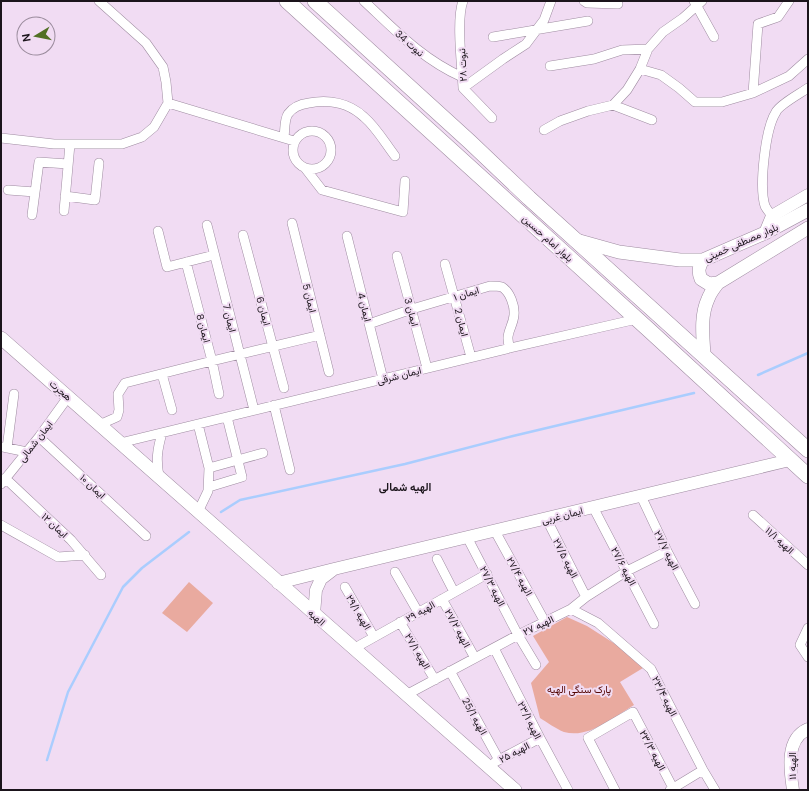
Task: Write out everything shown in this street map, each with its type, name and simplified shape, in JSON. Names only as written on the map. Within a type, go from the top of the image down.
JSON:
[{"type":"main road","name":"بلوار امام حسین","points":[[287,1],[808,476]]},
{"type":"main road","name":"بلوار امام حسین","points":[[315,1],[470,142],[529,198],[808,450]]},
{"type":"main road","name":"بلوار مصطفی خمینی","points":[[576,240],[619,252],[674,259],[702,260],[765,233],[808,210]]},
{"type":"main road","name":"بلوار مصطفی خمینی","points":[[704,355],[702,332],[704,309],[708,298],[718,283],[807,229]]},
{"type":"main road","points":[[702,260],[699,264],[698,270],[701,279],[709,284],[718,283]]},
{"type":"main road","name":"هجرت","points":[[1,338],[120,443]]},
{"type":"main road","name":"الهیه","points":[[120,443],[515,790]]},
{"type":"street","points":[[1,138],[54,144],[122,144],[142,137],[154,126],[168,103],[166,82],[162,67],[146,43],[98,1]]},
{"type":"street","name":"نبوت ۲۸","points":[[464,1],[462,5],[460,22],[463,88],[492,118]]},
{"type":"street","points":[[463,88],[503,58],[526,44],[544,20],[551,1]]},
{"type":"street","points":[[584,1],[587,3],[618,4]]},
{"type":"street","points":[[753,93],[758,24],[778,17],[789,1]]},
{"type":"street","name":"نبوت 34","points":[[368,2],[408,42],[430,60],[462,78]]},
{"type":"street","points":[[544,130],[560,121],[588,111],[613,105],[627,90],[640,69],[648,49],[663,32],[683,18],[698,2],[714,37]]},
{"type":"street","points":[[493,37],[588,21]]},
{"type":"street","points":[[550,66],[594,59],[622,50],[648,49]]},
{"type":"street","points":[[640,69],[661,75],[695,102],[722,102],[753,93],[789,76],[808,59]]},
{"type":"street","points":[[772,216],[766,208],[763,195],[766,142],[770,124],[776,110],[808,88]]},
{"type":"street","points":[[284,138],[287,116],[292,109],[305,104],[331,101],[349,107],[365,117],[394,156]]},
{"type":"street","points":[[168,103],[294,141]]},
{"type":"street","points":[[613,105],[652,120]]},
{"type":"street","points":[[305,168],[318,168],[324,165],[330,154],[331,148],[329,142],[321,133],[315,130],[303,132],[294,141],[293,154],[295,160],[305,168],[322,190],[403,212],[405,181]]},
{"type":"street","points":[[64,211],[70,144]]},
{"type":"street","points":[[32,215],[39,162],[68,164]]},
{"type":"street","points":[[66,196],[95,200],[99,163]]},
{"type":"street","points":[[8,190],[35,192]]},
{"type":"street","points":[[765,233],[772,216],[808,195]]},
{"type":"street","name":"ایمان 5","points":[[292,223],[329,372]]},
{"type":"street","name":"ایمان 7","points":[[207,225],[254,410]]},
{"type":"street","points":[[158,231],[167,267],[214,255]]},
{"type":"street","name":"ایمان 6","points":[[243,235],[274,346],[284,388]]},
{"type":"street","name":"ایمان 4","points":[[347,236],[383,379]]},
{"type":"street","name":"ایمان 3","points":[[397,256],[427,368]]},
{"type":"street","name":"ایمان 8","points":[[186,262],[212,361],[219,394]]},
{"type":"street","name":"ایمان 2","points":[[445,264],[471,357]]},
{"type":"street","name":"ایمان ۱","points":[[369,324],[412,309],[490,286],[501,287],[507,292],[512,301],[514,314],[507,340],[510,348]]},
{"type":"street","name":"ایمان شرقی","points":[[120,443],[471,357],[637,319]]},
{"type":"street","points":[[100,425],[117,417],[119,410],[118,394],[125,383],[320,335]]},
{"type":"street","points":[[162,374],[172,410]]},
{"type":"street","points":[[14,394],[4,448],[27,452]]},
{"type":"street","name":"ایمان شمالی","points":[[3,481],[39,437],[68,396]]},
{"type":"street","points":[[274,405],[290,470]]},
{"type":"street","points":[[209,487],[242,477],[227,417]]},
{"type":"street","points":[[198,424],[209,468],[209,487],[198,512]]},
{"type":"street","points":[[159,477],[157,459],[158,446],[162,433]]},
{"type":"street","name":"ایمان ۱۰","points":[[39,437],[146,536]]},
{"type":"street","points":[[209,468],[263,453]]},
{"type":"street","name":"ایمان غربی","points":[[278,583],[790,460]]},
{"type":"street","name":"ایمان ۱۲","points":[[3,481],[66,535],[101,575]]},
{"type":"street","name":"الهیه ۲۷/۷","points":[[641,496],[667,551],[695,604]]},
{"type":"street","name":"الهیه ۲۷/۶","points":[[593,507],[654,624]]},
{"type":"street","name":"الهیه ۱۱/۱","points":[[753,515],[808,565]]},
{"type":"street","name":"الهیه ۲۷/۵","points":[[546,518],[586,597]]},
{"type":"street","points":[[1,525],[58,556],[85,555]]},
{"type":"street","name":"الهیه ۲۷/۴","points":[[495,531],[545,622]]},
{"type":"street","name":"الهیه ۲۷/۳","points":[[467,537],[518,635],[536,665]]},
{"type":"street","name":"الهیه ۲۷","points":[[406,695],[518,635],[571,609],[586,597],[626,571],[667,551]]},
{"type":"street","points":[[437,559],[454,592]]},
{"type":"street","points":[[314,614],[316,590],[321,579],[334,569]]},
{"type":"street","points":[[395,572],[418,612]]},
{"type":"street","name":"الهیه ۲۹","points":[[354,649],[487,574]]},
{"type":"street","name":"الهیه ۲۹/۱","points":[[345,587],[374,637]]},
{"type":"street","name":"الهیه ۲۷/۲","points":[[442,599],[475,658]]},
{"type":"street","name":"الهیه ۲۳/۴","points":[[571,609],[598,623],[651,668],[703,770],[715,790]]},
{"type":"street","name":"الهیه ۲۷/۱","points":[[400,622],[434,680]]},
{"type":"street","points":[[808,628],[800,645],[808,657]]},
{"type":"street","name":"الهیه ۲۳/۱","points":[[494,648],[568,790]]},
{"type":"street","name":"الهیه 25/1","points":[[450,671],[499,760]]},
{"type":"street","name":"الهیه ۲۳/۳","points":[[615,790],[588,738],[633,712],[671,789]]},
{"type":"street","name":"الهیه ۱۱","points":[[793,788],[790,755],[795,740],[802,731],[808,729]]},
{"type":"street","name":"الهیه ۲۵","points":[[488,766],[540,738]]},
{"type":"street","points":[[671,789],[703,770]]},
{"type":"green space","points":[[189,582],[213,603],[187,632],[162,613]]},
{"type":"green space","name":"پارک سنگی الهیه","points":[[567,617],[587,626],[623,649],[643,668],[620,682],[634,705],[601,726],[592,730],[573,733],[561,731],[540,718],[531,683],[549,662],[533,636]]},
{"type":"waterway","points":[[758,375],[808,353]]},
{"type":"waterway","points":[[221,512],[240,500],[405,464],[513,436],[694,393]]},
{"type":"waterway","points":[[47,760],[68,692],[123,587],[142,568],[189,532]]},
{"type":"district","name":"الهیه شمالی","points":[[405,487]]}]
